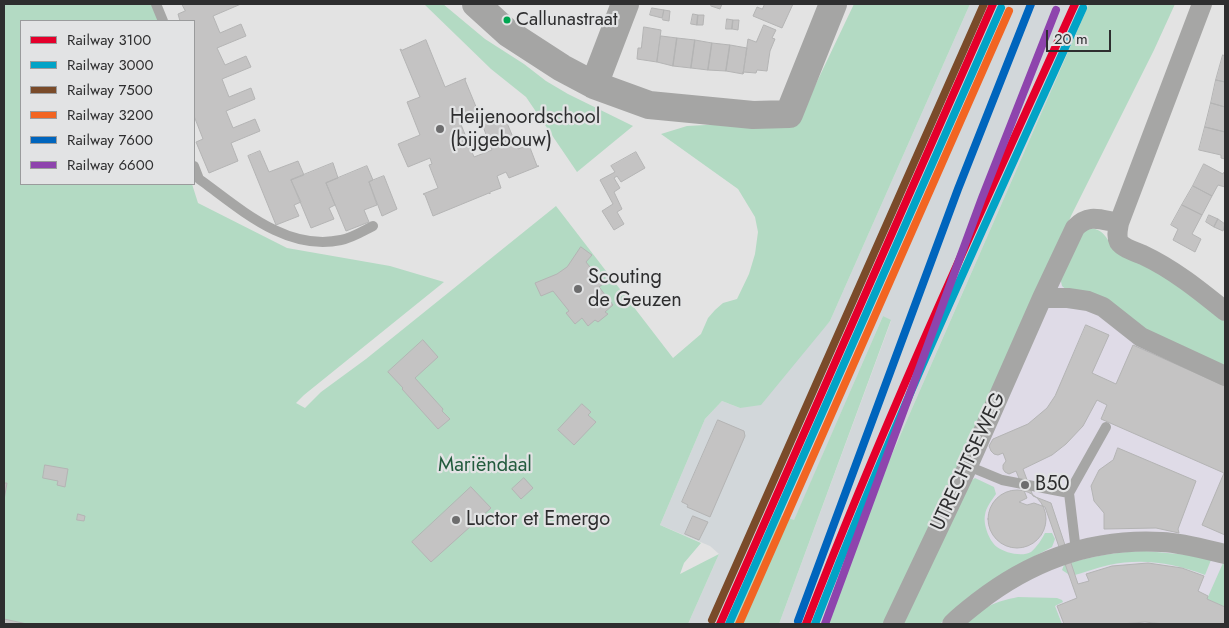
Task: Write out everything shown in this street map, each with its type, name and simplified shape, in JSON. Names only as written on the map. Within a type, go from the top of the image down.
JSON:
[{"type":"street","points":[[476,4],[508,33],[562,68],[594,85],[649,105],[753,115],[789,114],[833,4]]},
{"type":"street","points":[[594,85],[625,4]]},
{"type":"street","points":[[1202,4],[1119,223],[1118,240],[1124,246],[1149,258],[1195,286],[1225,311]]},
{"type":"street","name":"UTRECHTSEWEG","points":[[893,624],[968,466],[1075,228],[1081,221],[1089,218],[1119,223]]},
{"type":"street","points":[[1042,298],[1068,298],[1088,301],[1103,307],[1141,337],[1225,376]]},
{"type":"street","points":[[952,624],[991,592],[1010,580],[1050,559],[1076,551],[1112,544],[1162,542],[1187,545],[1225,554]]},
{"type":"lane","points":[[156,4],[163,20]]},
{"type":"lane","points":[[195,169],[199,179],[262,224],[290,237],[310,241],[342,240],[373,226]]},
{"type":"lane","points":[[1076,551],[1069,493],[1106,427]]},
{"type":"lane","points":[[968,466],[1002,480],[1069,493]]},
{"type":"shaded area","points":[[970,4],[1089,4],[875,493],[823,624],[779,624],[891,321],[883,316],[794,521],[779,516],[731,624],[688,624],[719,554],[710,546],[660,525],[705,419],[722,401],[740,408],[830,321]]},
{"type":"shaded area","points":[[1058,223],[1225,332],[1225,624],[877,624]]},
{"type":"green space","name":"Mariëndaal","points":[[4,4],[153,4],[159,20],[20,20],[20,185],[192,185],[198,203],[287,248],[390,266],[444,282],[304,395],[296,403],[305,408],[321,392],[366,359],[556,206],[673,358],[701,334],[708,318],[715,310],[723,303],[737,299],[749,274],[755,254],[758,232],[755,217],[738,189],[661,134],[687,126],[780,121],[803,111],[854,4],[970,4],[830,321],[761,405],[740,408],[722,401],[705,419],[660,525],[701,543],[684,563],[680,574],[719,554],[688,624],[4,624]]},
{"type":"green space","points":[[424,4],[443,4],[485,39],[524,64],[546,81],[633,126],[577,172],[526,97],[491,69]]},
{"type":"green space","points":[[1089,4],[1175,4],[1071,216],[1037,298],[886,624],[823,624],[875,493]]},
{"type":"green space","points":[[1090,228],[1100,231],[1108,240],[1190,294],[1225,322],[1225,369],[1068,291],[1062,286],[1060,277],[1079,234]]},
{"type":"green space","points":[[883,316],[891,320],[779,624],[731,624],[779,515],[794,520]]},
{"type":"green space","points":[[975,478],[994,487],[996,494],[989,504],[985,519],[989,537],[997,547],[1014,554],[1031,552],[1045,533],[1052,533],[1055,539],[1052,547],[1005,572],[966,599],[940,624],[902,624],[967,484]]},
{"type":"green space","points":[[1145,551],[1189,555],[1211,560],[1205,575],[1182,567],[1146,562],[1109,565],[1071,576],[1062,570],[1064,565],[1084,559],[1114,553]]},
{"type":"green space","points":[[1223,563],[1225,563],[1225,607],[1207,599]]},
{"type":"green space","points":[[1018,597],[1057,598],[1062,600],[1063,602],[1055,606],[1062,624],[966,624],[978,613],[990,606]]},
{"type":"building","points":[[182,4],[241,4],[213,16],[220,33],[241,24],[246,36],[217,48],[225,65],[246,56],[251,67],[222,79],[229,97],[251,88],[255,99],[226,111],[233,128],[255,119],[260,131],[231,143],[238,161],[209,173],[196,142],[203,139],[195,119],[195,20],[180,20],[178,14],[185,11]]},
{"type":"building","points":[[712,4],[722,4],[720,9],[711,6]]},
{"type":"building","points":[[765,4],[793,4],[782,28],[753,16],[757,7],[762,9]]},
{"type":"building","points":[[652,8],[664,10],[662,18],[650,15]]},
{"type":"building","points":[[664,10],[670,11],[669,21],[663,20]]},
{"type":"building","points":[[693,14],[698,15],[697,25],[691,24]]},
{"type":"building","points":[[698,15],[704,15],[703,25],[697,25]]},
{"type":"building","points":[[727,19],[733,20],[732,29],[726,29]]},
{"type":"building","points":[[733,20],[739,20],[738,30],[732,29]]},
{"type":"building","points":[[764,25],[776,30],[772,38],[775,39],[770,51],[767,71],[757,70],[756,73],[743,72],[748,39],[756,42]]},
{"type":"building","points":[[644,27],[661,30],[657,62],[637,59],[638,48],[641,48]]},
{"type":"building","points":[[661,36],[677,38],[673,66],[657,62]]},
{"type":"building","points":[[677,38],[695,40],[691,68],[673,66]]},
{"type":"building","name":"Heijenoordschool (bijgebouw)","points":[[426,40],[445,87],[466,78],[465,80],[479,114],[460,122],[474,157],[492,150],[482,124],[505,114],[504,116],[518,149],[529,145],[537,166],[539,166],[509,178],[506,172],[497,176],[501,188],[433,216],[423,194],[438,188],[429,165],[432,164],[430,158],[408,167],[398,144],[420,135],[407,102],[420,97],[400,49],[402,50]]},
{"type":"building","points":[[695,40],[712,43],[708,70],[691,68]]},
{"type":"building","points":[[712,43],[730,45],[726,71],[708,70]]},
{"type":"building","points":[[730,45],[747,48],[743,74],[726,71]]},
{"type":"building","points":[[1223,55],[1225,56],[1225,82],[1216,80]]},
{"type":"building","points":[[1216,80],[1225,82],[1225,107],[1211,103]]},
{"type":"building","points":[[1211,103],[1225,107],[1225,132],[1205,127]]},
{"type":"building","points":[[1205,127],[1225,132],[1225,159],[1221,158],[1221,155],[1199,150]]},
{"type":"building","points":[[260,151],[269,172],[298,161],[304,175],[291,180],[301,202],[294,205],[299,216],[276,225],[248,156]]},
{"type":"building","points":[[636,152],[645,168],[621,182],[617,176],[614,178],[620,188],[614,192],[622,209],[617,212],[624,224],[614,230],[602,211],[613,204],[600,180],[615,172],[611,166]]},
{"type":"building","points":[[333,163],[338,178],[326,183],[335,205],[329,208],[334,219],[311,228],[291,180]]},
{"type":"building","points":[[1204,164],[1223,174],[1225,173],[1225,187],[1218,185],[1212,196],[1193,186]]},
{"type":"building","points":[[367,166],[373,180],[369,182],[377,205],[364,210],[369,222],[346,231],[326,183]]},
{"type":"building","points":[[384,176],[397,209],[382,216],[369,182]]},
{"type":"building","points":[[1193,186],[1212,196],[1202,215],[1182,205]]},
{"type":"building","points":[[1182,205],[1202,215],[1192,234],[1201,239],[1195,252],[1173,240],[1178,229],[1171,225]]},
{"type":"building","points":[[1209,215],[1218,219],[1214,227],[1206,222]]},
{"type":"building","points":[[1218,219],[1225,224],[1223,231],[1214,227]]},
{"type":"building","points":[[581,247],[592,255],[586,262],[603,284],[599,287],[613,305],[605,312],[608,314],[598,322],[595,320],[588,326],[582,318],[575,324],[566,313],[569,311],[553,291],[541,296],[535,283],[557,274],[567,267]]},
{"type":"building","name":"B50","points":[[1086,325],[1109,335],[1092,373],[1116,384],[1133,345],[1225,386],[1225,535],[1202,525],[1224,473],[1101,419],[1107,405],[1097,400],[1083,426],[1066,444],[1052,455],[1023,469],[1033,496],[1051,503],[1078,584],[1089,581],[1086,574],[1112,566],[1148,563],[1182,568],[1204,576],[1198,591],[1208,596],[1207,599],[1225,607],[1225,624],[1164,624],[1145,622],[1064,624],[1057,606],[1077,598],[1045,507],[1034,503],[1027,505],[1019,502],[1027,498],[1016,471],[1009,474],[1005,472],[1003,465],[1006,461],[1003,453],[994,454],[989,446],[993,439],[1028,424],[1047,408],[1055,396]]},
{"type":"building","points":[[423,340],[438,357],[415,378],[450,419],[438,429],[388,372]]},
{"type":"building","points":[[582,404],[591,412],[588,415],[596,422],[574,445],[558,430]]},
{"type":"building","points":[[718,420],[744,431],[745,436],[710,517],[687,507],[688,505],[682,502]]},
{"type":"building","points":[[1118,448],[1196,481],[1178,529],[1179,533],[1156,528],[1104,529],[1104,513],[1094,501],[1091,486],[1099,470],[1113,460]]},
{"type":"building","points":[[45,465],[68,469],[65,487],[57,485],[58,481],[43,478]]},
{"type":"building","points":[[524,478],[533,488],[521,499],[512,489]]},
{"type":"building","points":[[4,483],[7,483],[4,500]]},
{"type":"building","points":[[471,487],[491,508],[431,562],[412,542]]},
{"type":"building","points":[[1011,490],[1023,490],[1038,498],[1046,513],[1046,525],[1038,540],[1023,548],[1011,548],[996,540],[988,525],[988,513],[996,498]]},
{"type":"building","points":[[78,514],[85,516],[84,521],[77,520]]},
{"type":"building","points":[[693,516],[708,522],[699,540],[685,534]]},
{"type":"building","points":[[4,619],[27,624],[4,624]]},
{"type":"rail line","name":"7500","points":[[712,620],[984,4]]},
{"type":"rail line","name":"3100","points":[[720,624],[993,4]]},
{"type":"rail line","name":"7600","points":[[798,621],[958,189],[1031,4]]},
{"type":"rail line","name":"3100","points":[[806,624],[902,390],[1075,4]]},
{"type":"rail line","name":"3000","points":[[729,624],[1001,8]]},
{"type":"rail line","name":"3000","points":[[815,624],[911,391],[1083,8]]},
{"type":"rail line","name":"6600","points":[[825,624],[982,198],[1056,10]]},
{"type":"rail line","name":"3200","points":[[739,624],[1009,11]]},
{"type":"place","name":"Callunastraat","points":[[507,20]]},
{"type":"place","name":"Heijenoordschool (bijgebouw)","points":[[440,129]]},
{"type":"place","name":"Scouting de Geuzen","points":[[578,289]]},
{"type":"place","name":"B50","points":[[1025,485]]},
{"type":"place","name":"Luctor et Emergo","points":[[456,520]]}]
